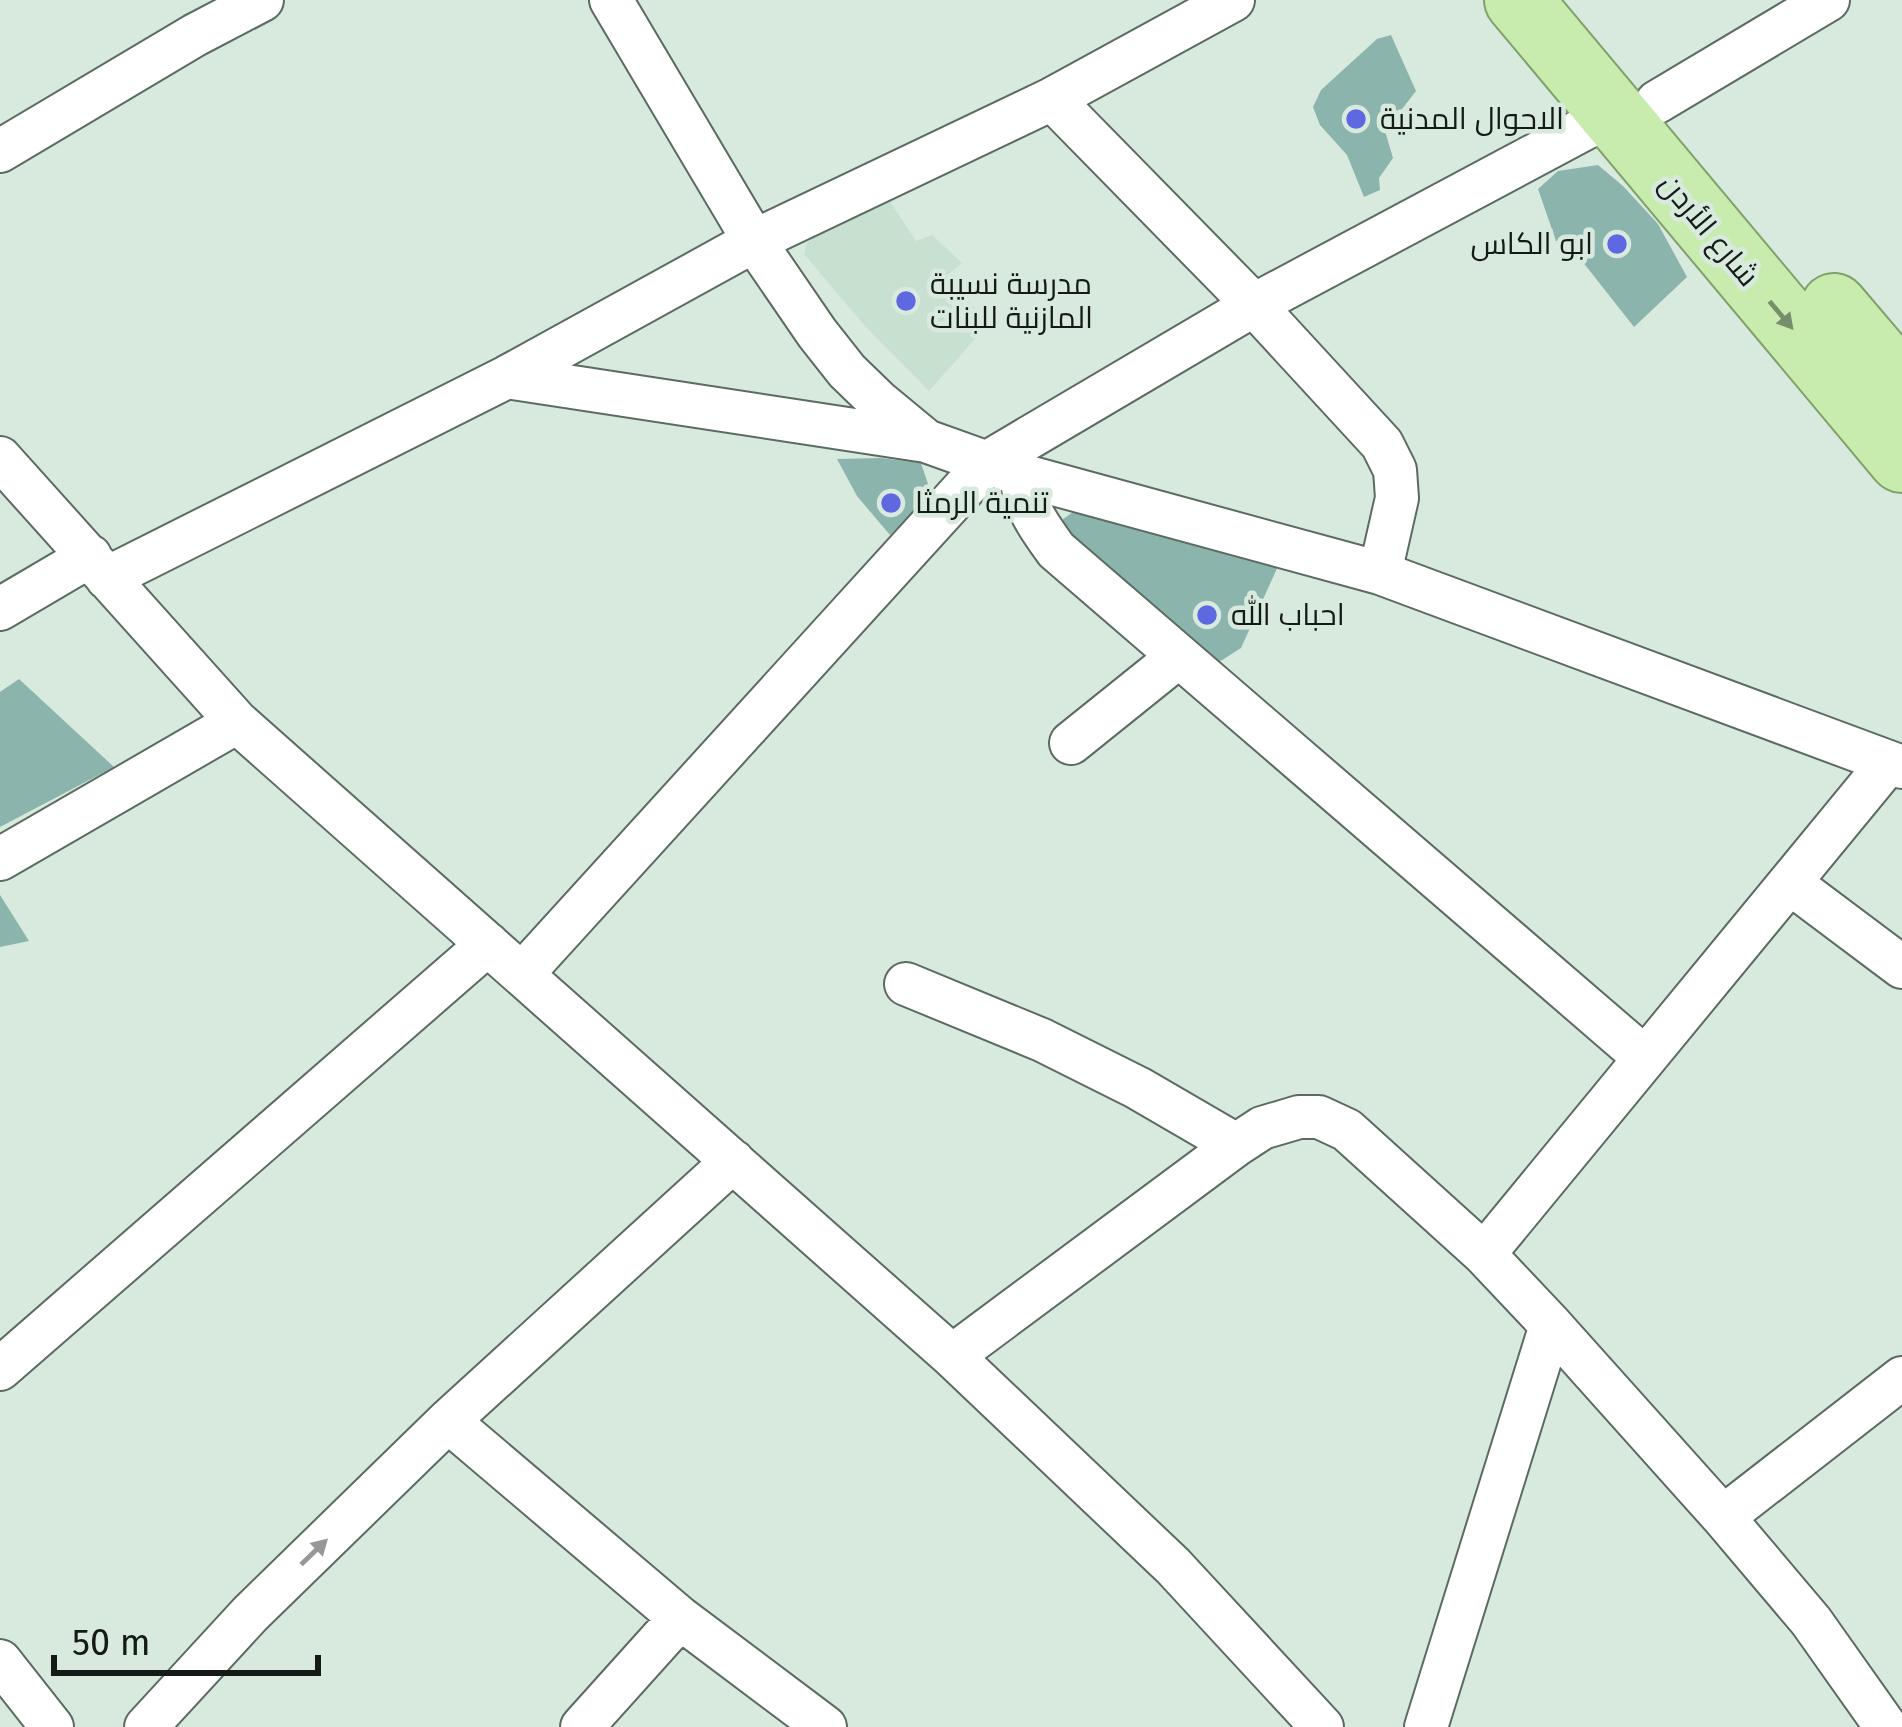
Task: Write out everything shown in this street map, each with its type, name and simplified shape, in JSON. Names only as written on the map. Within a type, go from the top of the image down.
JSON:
[{"type":"highway","name":"شارع الأردن","points":[[1517,0],[1634,108],[1902,386]]},
{"type":"highway","name":"شارع الأردن","points":[[1570,0],[1634,108],[1902,459]]},
{"type":"street","points":[[0,151],[262,0]]},
{"type":"street","points":[[611,0],[754,241],[817,333],[879,402],[926,441]]},
{"type":"street","points":[[0,609],[507,377],[754,241],[1052,99],[1233,0]]},
{"type":"street","points":[[522,974],[1005,469],[1254,304],[1634,108],[1828,0]]},
{"type":"street","points":[[1052,99],[1254,304],[1382,444],[1395,470],[1397,498],[1380,573]]},
{"type":"street","points":[[507,377],[926,441],[1005,469],[1380,573],[1895,765],[1790,883],[1484,1254]]},
{"type":"street","points":[[0,458],[237,722],[952,1356],[1174,1566],[1322,1727]]},
{"type":"street","points":[[1005,469],[1023,494],[1032,518],[1057,550],[1646,1058]]},
{"type":"street","points":[[1071,743],[1178,657]]},
{"type":"street","points":[[0,859],[237,722]]},
{"type":"street","points":[[1790,883],[1902,967]]},
{"type":"street","points":[[0,1369],[488,944]]},
{"type":"street","points":[[906,983],[1042,1040],[1236,1144]]},
{"type":"street","points":[[952,1356],[1236,1144],[1262,1128],[1299,1117],[1319,1117],[1347,1130],[1484,1254],[1552,1325],[1811,1621],[1886,1727]]},
{"type":"street","points":[[146,1727],[250,1614],[448,1421],[733,1161]]},
{"type":"street","points":[[1426,1727],[1552,1325]]},
{"type":"street","points":[[1723,1517],[1902,1378]]},
{"type":"street","points":[[448,1421],[680,1618],[825,1727]]},
{"type":"street","points":[[582,1727],[680,1618]]},
{"type":"street","points":[[0,1661],[52,1727]]},
{"type":"shaded area","name":"مدرسة نسيبة المازنية للبنات","points":[[884,193],[916,241],[932,235],[962,263],[946,276],[981,315],[971,329],[980,333],[929,391],[804,254],[807,243],[839,215]]},
{"type":"building","name":"الاحوال المدنية","points":[[1391,35],[1416,91],[1385,131],[1393,158],[1379,178],[1380,190],[1364,197],[1347,155],[1320,125],[1313,107],[1321,90],[1377,39]]},
{"type":"building","name":"ابو الكاس","points":[[1598,165],[1658,224],[1687,277],[1634,327],[1571,247],[1556,241],[1538,189],[1558,171]]},
{"type":"building","name":"تنمية الرمثا","points":[[837,459],[921,463],[928,484],[916,510],[890,535],[857,496]]},
{"type":"building","name":"احباب الله","points":[[1076,510],[1279,564],[1241,648],[1216,664],[1064,535],[1059,522]]},
{"type":"building","points":[[19,679],[114,767],[0,827],[0,692]]},
{"type":"building","points":[[0,895],[29,941],[0,947]]},
{"type":"place","name":"الاحوال المدنية","points":[[1356,119]]},
{"type":"place","name":"ابو الكاس","points":[[1617,244]]},
{"type":"place","name":"مدرسة نسيبة المازنية للبنات","points":[[906,301]]},
{"type":"place","name":"تنمية الرمثا","points":[[891,503]]},
{"type":"place","name":"احباب الله","points":[[1207,615]]}]
